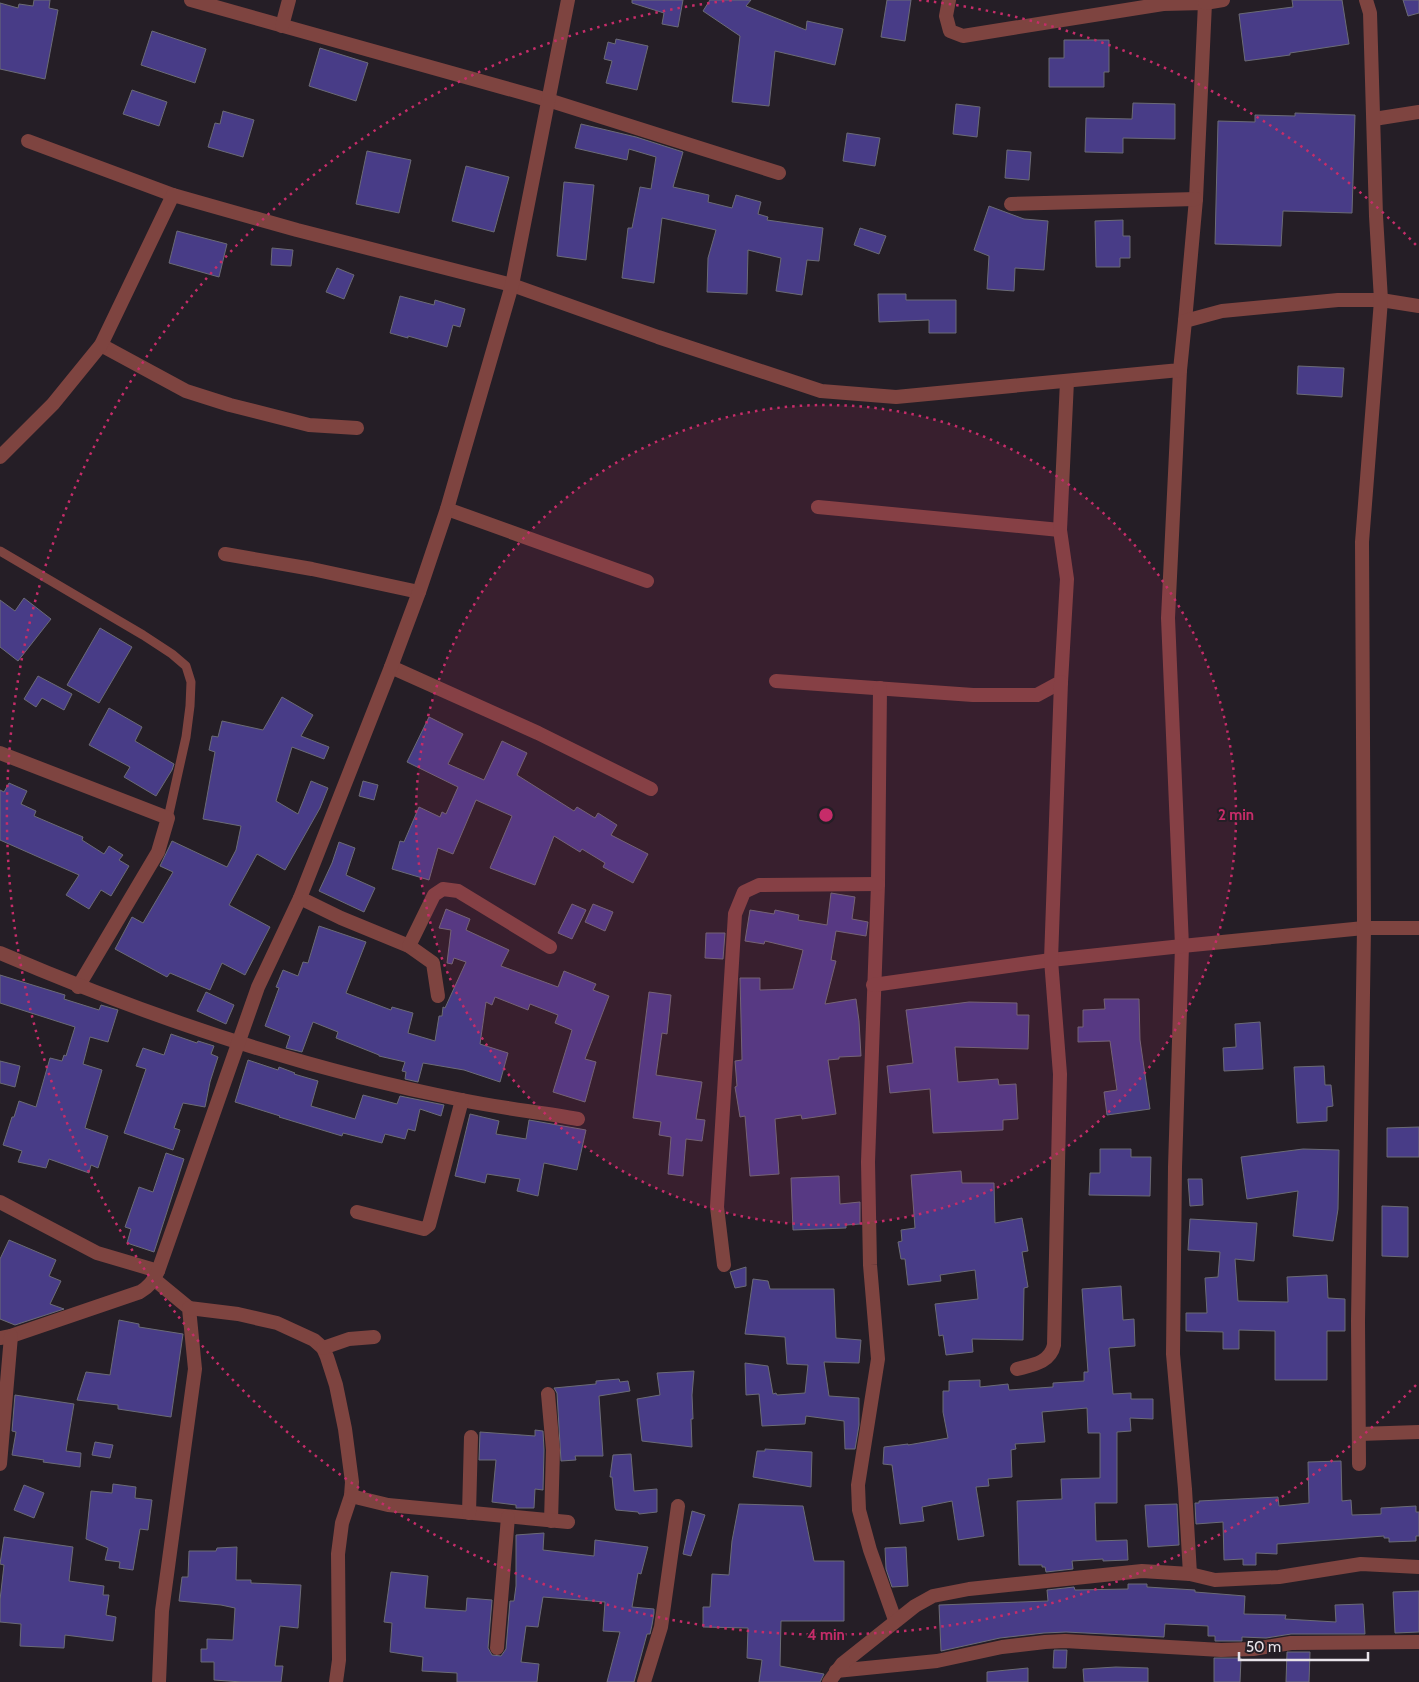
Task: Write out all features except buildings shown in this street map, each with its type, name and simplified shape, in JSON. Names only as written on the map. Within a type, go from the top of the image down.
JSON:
[{"type":"street","points":[[191,0],[548,100],[779,174]]},
{"type":"street","points":[[282,26],[289,0]]},
{"type":"street","points":[[0,1464],[5,1337],[140,1292],[147,1288],[156,1276],[240,1044],[258,987],[300,898],[391,667],[447,509],[512,285],[568,0]]},
{"type":"street","points":[[949,0],[946,16],[950,31],[963,36],[1162,2],[1204,3],[1223,0]]},
{"type":"street","points":[[1359,1464],[1358,1321],[1364,928],[1362,542],[1381,300],[1376,216],[1370,13],[1366,0]]},
{"type":"street","points":[[1190,1574],[1185,1489],[1172,1354],[1182,946],[1168,618],[1180,370],[1196,200],[1204,3]]},
{"type":"street","points":[[1374,119],[1419,112]]},
{"type":"street","points":[[28,140],[174,195],[297,230],[512,285],[658,337],[821,391],[896,397],[1180,370]]},
{"type":"street","points":[[0,457],[53,404],[101,345],[174,195]]},
{"type":"street","points":[[1011,204],[1196,200]]},
{"type":"street","points":[[1185,321],[1222,311],[1338,300],[1381,300],[1419,306]]},
{"type":"street","points":[[101,345],[186,391],[212,400],[309,425],[357,428]]},
{"type":"street","points":[[1017,1368],[1048,1359],[1054,1345],[1060,1074],[1051,960],[1061,682],[1067,579],[1060,530],[1068,381]]},
{"type":"street","points":[[818,506],[1060,530]]},
{"type":"street","points":[[447,509],[647,581]]},
{"type":"street","points":[[225,554],[312,569],[419,592]]},
{"type":"street","points":[[391,667],[538,733],[651,789]]},
{"type":"street","points":[[776,681],[973,695],[1038,696],[1061,682]]},
{"type":"street","points":[[880,688],[878,884],[868,1162],[870,1265],[878,1359],[858,1484],[859,1510],[870,1550],[896,1620]]},
{"type":"street","points":[[0,753],[168,818],[158,852],[78,987]]},
{"type":"street","points":[[724,1265],[717,1208],[735,914],[744,892],[759,885],[878,884]]},
{"type":"street","points":[[409,946],[434,895],[443,889],[458,891],[550,947]]},
{"type":"street","points":[[300,898],[341,918],[409,946],[433,963],[438,996]]},
{"type":"street","points":[[874,985],[1051,960],[1182,946],[1364,928],[1419,928]]},
{"type":"street","points":[[0,953],[78,987],[240,1044],[359,1076],[462,1100],[578,1119]]},
{"type":"street","points":[[357,1212],[424,1229],[429,1224],[462,1100]]},
{"type":"street","points":[[0,1202],[97,1253],[156,1276],[189,1308],[238,1314],[277,1323],[314,1340],[323,1348],[336,1386],[346,1429],[352,1482],[351,1496],[342,1523],[338,1554],[339,1660],[336,1682]]},
{"type":"street","points":[[159,1682],[162,1611],[195,1369],[189,1308]]},
{"type":"street","points":[[323,1348],[348,1339],[374,1337]]},
{"type":"street","points":[[548,1394],[553,1450],[551,1521]]},
{"type":"street","points":[[1359,1434],[1419,1432]]},
{"type":"street","points":[[469,1513],[470,1437]]},
{"type":"street","points":[[351,1496],[388,1505],[568,1522]]},
{"type":"street","points":[[644,1682],[661,1627],[678,1506]]},
{"type":"street","points":[[497,1648],[508,1517]]},
{"type":"street","points":[[832,1677],[842,1664],[916,1606],[933,1596],[969,1589],[1142,1571],[1190,1574],[1215,1580],[1279,1576],[1361,1564],[1419,1567]]},
{"type":"street","points":[[832,1677],[936,1661],[1002,1647],[1045,1642],[1066,1641],[1221,1650],[1291,1643],[1419,1642]]},
{"type":"lane","points":[[0,552],[143,635],[172,654],[186,666],[191,682],[190,706],[186,736],[168,818]]}]
